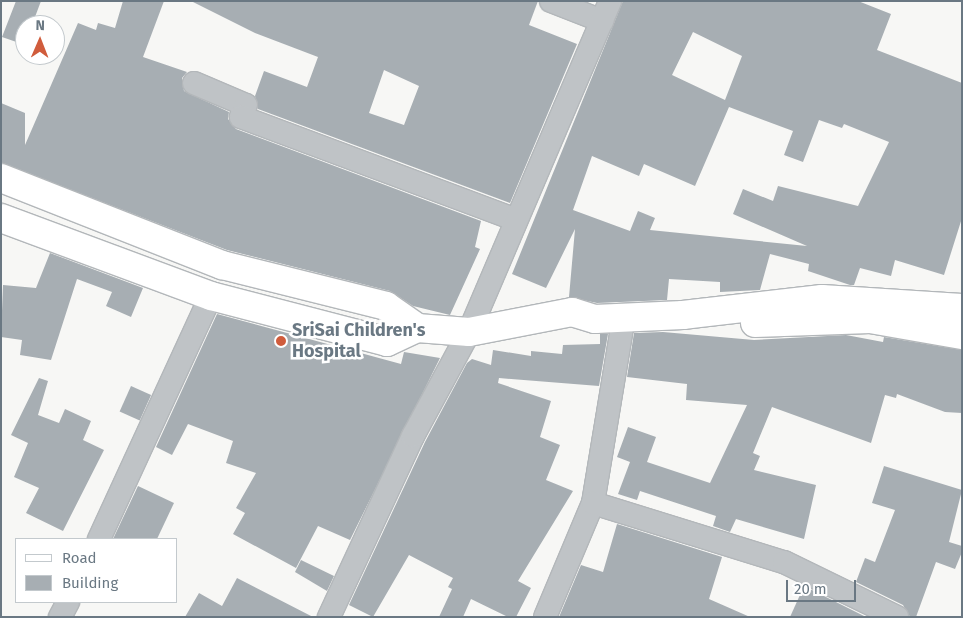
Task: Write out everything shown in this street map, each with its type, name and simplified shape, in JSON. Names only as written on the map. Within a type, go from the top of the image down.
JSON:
[{"type":"main road","points":[[1,178],[222,264],[386,306],[418,328]]},
{"type":"main road","points":[[1,218],[211,296],[386,342],[418,328],[469,332],[543,320],[572,312],[595,319],[682,315],[822,298],[962,308]]},
{"type":"main road","points":[[543,320],[592,331],[622,327],[870,319],[962,335]]},
{"type":"street","points":[[329,617],[413,436],[469,332],[514,219],[606,11],[551,1]]},
{"type":"street","points":[[194,83],[246,105],[241,117],[514,219]]},
{"type":"street","points":[[99,538],[211,296]]},
{"type":"street","points":[[545,617],[593,502],[622,327]]},
{"type":"street","points":[[593,502],[784,562],[897,617]]},
{"type":"street","points":[[60,617],[67,603]]},
{"type":"building","points":[[16,1],[41,1],[36,15],[15,15],[15,42],[2,37]]},
{"type":"building","points":[[123,1],[164,1],[143,57],[187,72],[182,78],[184,91],[229,112],[228,119],[236,129],[481,221],[475,247],[480,249],[450,315],[413,306],[390,291],[227,250],[1,163],[1,103],[25,113],[25,145],[60,65],[65,65],[65,53],[78,23],[96,30],[98,23],[115,28]]},
{"type":"building","points":[[191,1],[538,1],[529,25],[577,44],[510,203],[258,109],[255,96],[264,71],[307,87],[318,57],[255,33]],"holes":[[[384,70],[419,86],[404,125],[369,113]]]},
{"type":"building","points":[[623,1],[858,1],[891,14],[877,50],[962,83],[962,218],[944,275],[895,260],[891,276],[860,268],[854,285],[850,285],[808,271],[809,264],[770,254],[760,290],[720,292],[720,282],[669,279],[667,300],[597,303],[569,297],[575,229],[546,288],[512,274]],"holes":[[[693,32],[742,56],[725,100],[672,75]],[[729,107],[793,131],[784,155],[803,162],[819,120],[842,128],[844,124],[889,142],[858,206],[778,186],[773,201],[743,189],[733,214],[807,246],[650,230],[655,218],[638,211],[630,231],[573,210],[592,156],[639,176],[644,164],[695,186]]]},
{"type":"building","points":[[50,253],[143,288],[131,317],[106,306],[112,292],[77,279],[51,360],[20,355],[22,340],[1,337],[3,285],[36,288]]},
{"type":"building","points":[[217,314],[401,364],[404,352],[440,358],[350,540],[318,526],[296,568],[233,534],[245,513],[236,508],[256,473],[226,463],[233,441],[188,424],[172,455],[156,447]]},
{"type":"building","points":[[663,332],[754,340],[846,335],[883,342],[884,337],[962,350],[962,413],[945,412],[897,394],[896,398],[885,395],[871,443],[772,407],[753,453],[760,456],[754,470],[816,485],[804,539],[736,519],[730,532],[713,526],[716,516],[640,491],[637,500],[618,494],[630,462],[617,457],[628,427],[656,437],[647,462],[710,483],[747,405],[686,400],[687,384],[627,377],[634,333]]},
{"type":"building","points":[[600,334],[608,334],[599,386],[499,378],[498,383],[551,401],[540,437],[560,445],[546,480],[573,491],[518,581],[531,588],[516,617],[508,617],[471,599],[463,617],[439,617],[452,589],[448,587],[453,578],[409,555],[373,617],[349,605],[425,442],[467,363],[472,359],[491,365],[493,350],[531,356],[531,351],[562,354],[563,345],[600,344]]},
{"type":"building","points":[[39,378],[48,381],[38,415],[59,423],[65,409],[91,421],[83,440],[104,450],[63,531],[26,513],[39,488],[14,477],[28,443],[11,435]]},
{"type":"building","points":[[131,386],[151,395],[140,421],[120,412]]},
{"type":"building","points":[[884,466],[962,490],[949,542],[962,546],[962,552],[955,569],[936,562],[916,617],[910,617],[903,605],[856,582],[865,558],[875,562],[895,510],[872,503]]},
{"type":"building","points":[[138,486],[174,503],[157,538],[113,538]]},
{"type":"building","points":[[617,524],[722,557],[709,599],[750,617],[559,617],[581,565],[603,572]]},
{"type":"building","points":[[301,560],[334,576],[327,591],[295,572]]},
{"type":"building","points":[[237,578],[313,617],[185,617],[199,593],[222,606]]},
{"type":"building","points":[[804,586],[866,617],[790,617]]},
{"type":"place","name":"SriSai Children's Hospital","points":[[281,341]]}]
